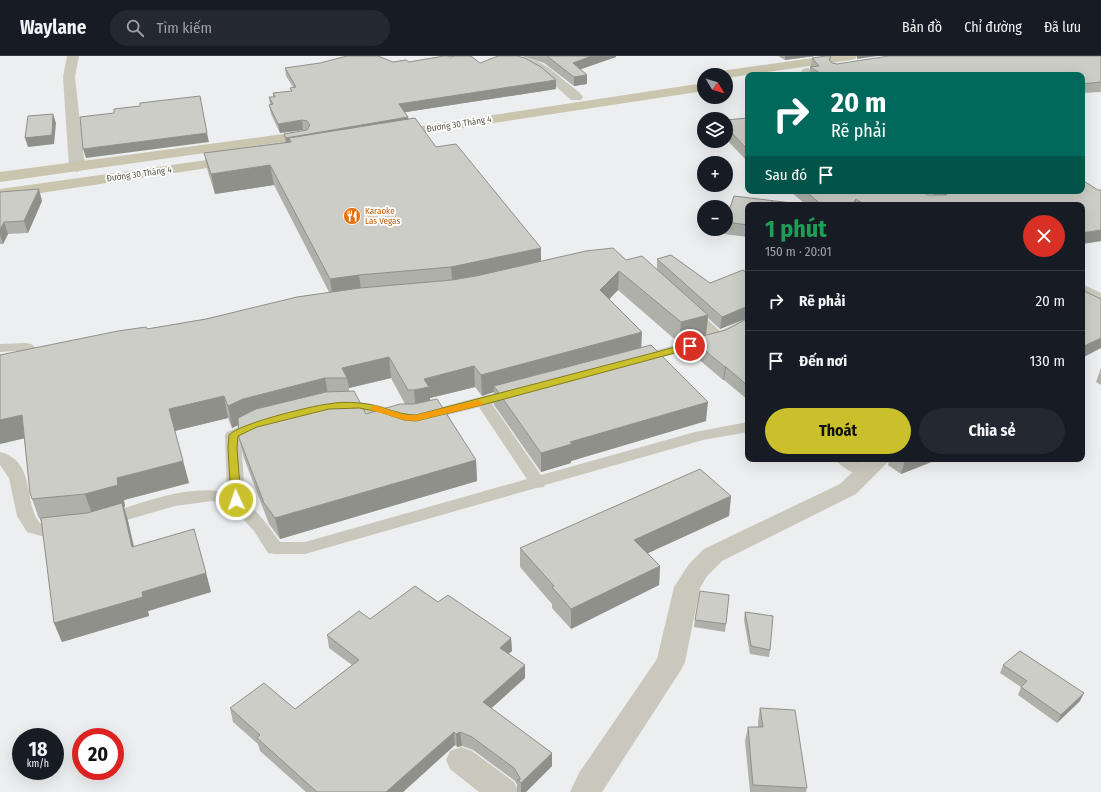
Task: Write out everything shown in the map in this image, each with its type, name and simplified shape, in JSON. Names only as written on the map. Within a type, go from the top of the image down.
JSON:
[{"type":"main road","points":[[733,73],[852,56]]},
{"type":"main road","points":[[793,64],[807,72]]},
{"type":"main road","points":[[815,72],[862,64]]},
{"type":"main road","name":"Đường 30 Tháng 4","points":[[697,79],[576,97],[385,130],[697,88]]},
{"type":"main road","points":[[733,83],[745,81]]},
{"type":"main road","name":"Đường 30 Tháng 4","points":[[0,177],[327,132]]},
{"type":"main road","points":[[267,140],[268,156]]},
{"type":"main road","name":"Đường 30 Tháng 4","points":[[0,194],[248,159]]},
{"type":"street","points":[[73,56],[69,77],[77,166]]},
{"type":"street","points":[[507,56],[530,62],[546,70],[576,97]]},
{"type":"street","points":[[1085,292],[1101,300]]},
{"type":"street","points":[[586,792],[590,783],[671,662],[687,587],[698,570],[713,555],[848,489],[863,463]]},
{"type":"street","points":[[461,760],[503,792]]},
{"type":"lane","points":[[681,303],[719,338]]},
{"type":"lane","points":[[628,363],[719,338],[745,324]]},
{"type":"lane","points":[[0,348],[26,347],[41,358],[60,358]]},
{"type":"lane","points":[[328,406],[359,405],[382,409],[404,418],[416,418],[528,390]]},
{"type":"lane","points":[[483,402],[538,483]]},
{"type":"lane","points":[[236,500],[233,448],[234,435],[254,425],[276,419]]},
{"type":"lane","points":[[0,457],[13,469],[20,482],[22,504],[33,527],[39,530],[86,525],[174,500],[212,495],[236,500],[260,527],[275,548],[305,548],[538,483],[700,435],[745,428]]},
{"type":"building","points":[[347,56],[378,56],[393,62],[406,60],[409,62],[444,56],[471,56],[480,63],[498,56],[517,56],[525,58],[541,67],[556,80],[399,104],[408,117],[286,138],[284,134],[307,130],[310,125],[307,121],[302,120],[278,124],[269,105],[273,104],[269,97],[275,97],[273,93],[292,91],[290,88],[296,87],[285,68],[320,63]]},
{"type":"building","points":[[547,56],[592,56],[573,63],[587,75],[574,77]]},
{"type":"building","points":[[831,56],[829,60],[832,63],[837,64],[889,56],[1101,56],[1101,82],[1085,84],[1085,72],[818,72],[810,67],[819,66],[812,58]]},
{"type":"building","points":[[200,96],[207,133],[83,149],[80,117],[114,113],[114,109],[140,106],[140,103]]},
{"type":"building","points":[[53,114],[52,135],[25,138],[28,116]]},
{"type":"building","points":[[415,118],[436,147],[456,144],[541,248],[451,267],[330,279],[270,165],[211,174],[204,153],[291,142],[289,138]]},
{"type":"building","points":[[745,118],[745,147],[733,134],[733,119]]},
{"type":"building","points":[[1085,182],[1098,190],[1101,190],[1101,230],[1085,233],[1085,202],[860,202],[856,199],[854,202],[818,202],[809,194],[1085,194]]},
{"type":"building","points":[[39,189],[24,221],[4,222],[0,230],[0,192]]},
{"type":"building","points":[[734,196],[783,202],[745,202],[745,225],[733,223]]},
{"type":"building","points":[[613,248],[626,260],[642,256],[708,315],[681,322],[619,271],[600,290],[642,332],[481,375],[474,366],[424,379],[429,387],[414,390],[408,390],[389,357],[342,368],[347,378],[325,378],[243,399],[228,406],[224,396],[169,409],[183,461],[117,478],[118,485],[85,494],[32,499],[30,493],[22,415],[0,420],[0,355],[118,331],[146,327],[147,329],[206,319],[297,297],[360,288],[452,280],[586,251]]},
{"type":"building","points":[[671,255],[710,283],[743,270],[745,271],[745,307],[722,317],[657,259]]},
{"type":"building","points":[[1085,291],[1101,299],[1101,338],[1085,346]]},
{"type":"building","points":[[745,320],[745,383],[691,339],[726,330]]},
{"type":"building","points":[[651,345],[708,402],[570,442],[572,444],[541,453],[494,386]]},
{"type":"building","points":[[354,391],[366,414],[400,404],[414,404],[437,399],[476,460],[275,518],[264,503],[239,438],[238,418],[256,409],[326,392]]},
{"type":"building","points":[[700,469],[731,496],[634,540],[660,566],[571,609],[552,587],[554,586],[520,548]]},
{"type":"building","points":[[122,503],[132,547],[194,529],[206,573],[142,592],[143,597],[54,623],[41,518],[87,513]]},
{"type":"building","points":[[415,586],[438,602],[448,595],[511,638],[500,648],[525,665],[483,702],[552,753],[521,783],[517,780],[520,780],[520,778],[514,768],[472,737],[460,732],[456,734],[454,732],[386,792],[317,792],[257,738],[260,735],[230,708],[264,683],[295,709],[359,660],[327,635],[359,611],[370,619]]},
{"type":"building","points":[[700,591],[729,595],[726,624],[695,620]]},
{"type":"building","points":[[745,612],[773,616],[770,650],[751,646]]},
{"type":"building","points":[[1020,651],[1084,693],[1061,715],[1021,687],[1027,681],[1003,665]]},
{"type":"building","points":[[760,708],[795,710],[807,788],[753,785],[748,727],[763,727]]},
{"type":"slow traffic","points":[[374,408],[382,409],[404,418],[416,418],[478,403]]},
{"type":"place","name":"Karaoke Las Vegas","points":[[352,216]]},
{"type":"route","points":[[236,500],[233,448],[234,435],[254,425],[328,406],[359,405],[382,409],[404,418],[416,418],[483,402],[690,346]]}]
